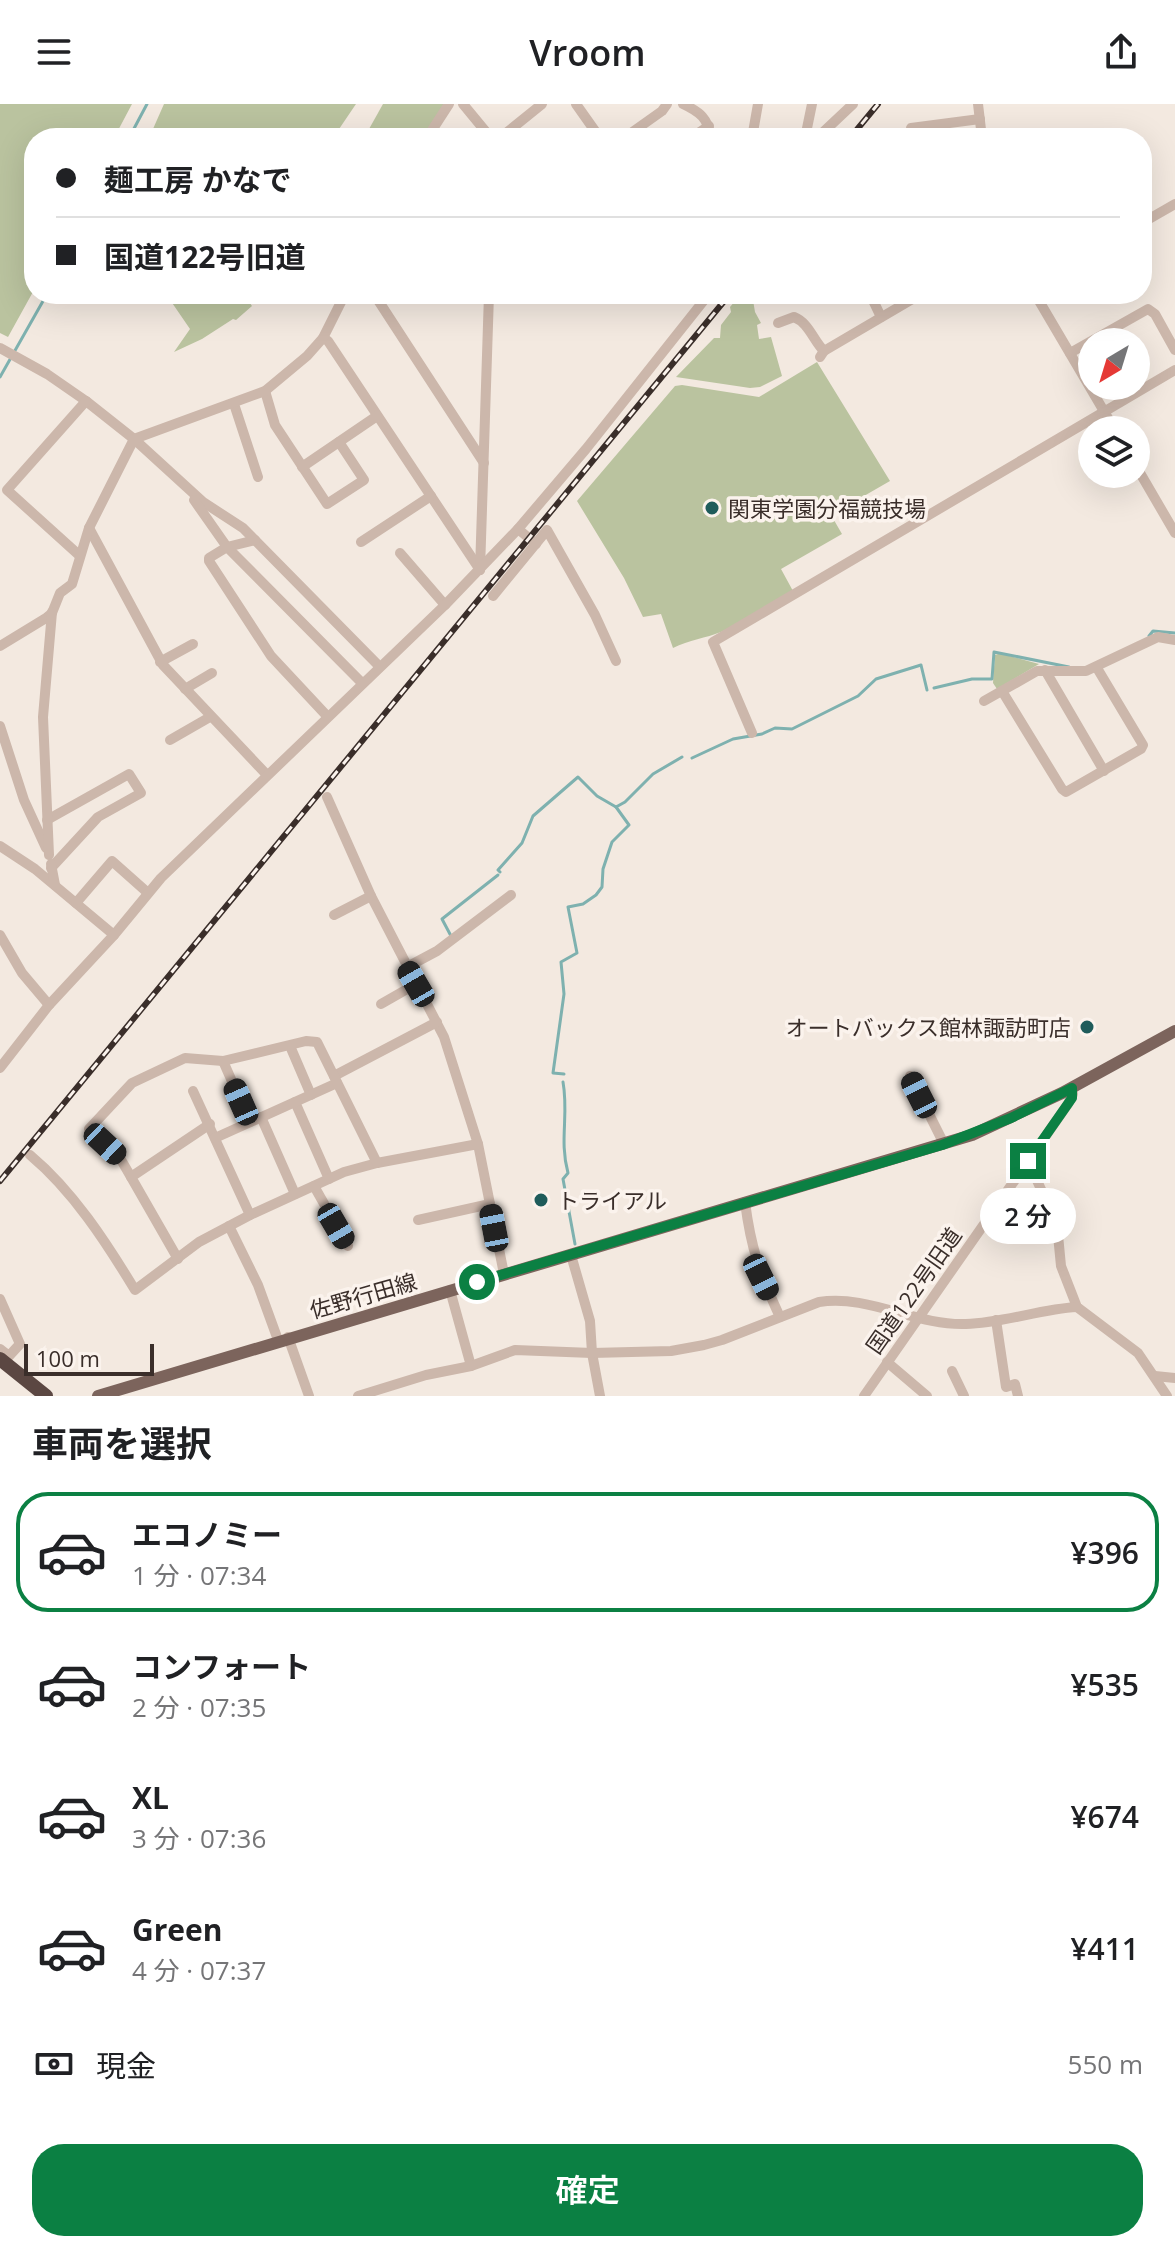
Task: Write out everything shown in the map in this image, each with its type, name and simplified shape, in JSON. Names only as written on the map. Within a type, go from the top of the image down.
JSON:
[{"type":"highway","points":[[0,1359],[46,1396]]},
{"type":"highway","points":[[0,1369],[32,1396]]},
{"type":"main road","name":"佐野行田線","points":[[98,1396],[942,1145],[1011,1118],[1175,1031]]},
{"type":"street","points":[[433,128],[449,104]]},
{"type":"street","points":[[463,104],[483,128]]},
{"type":"street","points":[[512,128],[542,104]]},
{"type":"street","points":[[576,104],[592,128]]},
{"type":"street","points":[[638,128],[667,104]]},
{"type":"street","points":[[683,104],[699,112],[709,126],[706,128]]},
{"type":"street","points":[[754,128],[758,104]]},
{"type":"street","points":[[807,128],[812,104]]},
{"type":"street","points":[[828,128],[853,104]]},
{"type":"street","points":[[978,104],[981,128]]},
{"type":"street","points":[[911,128],[980,119]]},
{"type":"street","points":[[1152,217],[1175,204]]},
{"type":"street","points":[[0,646],[52,613],[60,593],[72,584],[89,528],[134,439],[265,391],[307,356],[323,338],[340,304]]},
{"type":"street","points":[[380,304],[485,465]]},
{"type":"street","points":[[480,570],[489,304]]},
{"type":"street","points":[[0,1068],[49,1005],[148,893],[327,716],[445,605],[518,529],[701,304]]},
{"type":"street","points":[[875,304],[881,317]]},
{"type":"street","points":[[778,323],[794,317],[802,320],[822,354],[904,304]]},
{"type":"street","points":[[1041,304],[1106,416]]},
{"type":"street","points":[[1118,328],[1148,309],[1155,314],[1175,350]]},
{"type":"street","points":[[323,338],[328,341],[480,570]]},
{"type":"street","points":[[1070,353],[1078,349]]},
{"type":"street","points":[[3,350],[86,401],[134,439],[180,483],[236,523],[379,666]]},
{"type":"street","points":[[1150,381],[1175,370]]},
{"type":"street","points":[[265,391],[275,425],[327,504],[364,480],[339,442]]},
{"type":"street","points":[[752,733],[713,642],[1104,412],[1118,400]]},
{"type":"street","points":[[80,556],[7,490],[86,401]]},
{"type":"street","points":[[234,404],[258,477]]},
{"type":"street","points":[[302,467],[377,416]]},
{"type":"street","points":[[180,483],[227,547],[362,683]]},
{"type":"street","points":[[1149,488],[1175,533]]},
{"type":"street","points":[[361,542],[431,496]]},
{"type":"street","points":[[89,528],[160,662],[267,775]]},
{"type":"street","points":[[518,529],[536,544]]},
{"type":"street","points":[[493,596],[547,530],[595,615],[616,661]]},
{"type":"street","points":[[255,540],[227,547],[209,561],[271,656],[327,716]]},
{"type":"street","points":[[400,553],[445,605]]},
{"type":"street","points":[[52,613],[43,717],[49,855],[55,885]]},
{"type":"street","points":[[984,701],[1037,671],[1075,673],[1097,668],[1158,637],[1175,640]]},
{"type":"street","points":[[160,662],[193,644]]},
{"type":"street","points":[[1002,691],[1066,792],[1143,745],[1097,668]]},
{"type":"street","points":[[1045,670],[1104,771]]},
{"type":"street","points":[[185,689],[212,673]]},
{"type":"street","points":[[170,740],[210,717]]},
{"type":"street","points":[[0,726],[24,800],[49,855]]},
{"type":"street","points":[[47,820],[129,774],[141,793],[98,817],[51,868]]},
{"type":"street","points":[[327,797],[371,896],[447,1045],[478,1144],[504,1274]]},
{"type":"street","points":[[0,846],[55,885],[114,935]]},
{"type":"street","points":[[76,903],[112,861],[148,893]]},
{"type":"street","points":[[407,967],[437,951],[511,895]]},
{"type":"street","points":[[334,915],[371,896]]},
{"type":"street","points":[[0,935],[22,973],[49,1005]]},
{"type":"street","points":[[381,1004],[416,984]]},
{"type":"street","points":[[215,1138],[311,1095],[437,1022]]},
{"type":"street","points":[[178,1259],[120,1158],[89,1129],[132,1083],[185,1058],[223,1061],[306,1041],[317,1042],[377,1163]]},
{"type":"street","points":[[290,1046],[311,1095]]},
{"type":"street","points":[[223,1061],[295,1194]]},
{"type":"street","points":[[910,1076],[942,1145]]},
{"type":"street","name":"国道122号旧道","points":[[864,1396],[1072,1098],[1072,1088]]},
{"type":"street","points":[[193,1091],[250,1215]]},
{"type":"street","points":[[295,1102],[329,1179]]},
{"type":"street","points":[[131,1177],[210,1124]]},
{"type":"street","points":[[30,1155],[59,1181],[116,1258],[135,1290],[199,1242],[329,1179],[377,1163],[478,1144]]},
{"type":"street","points":[[1028,1161],[1051,1211],[1058,1235],[1061,1266],[1077,1307],[1138,1353],[1167,1396]]},
{"type":"street","points":[[314,1186],[348,1246]]},
{"type":"street","points":[[745,1202],[757,1268],[780,1317]]},
{"type":"street","points":[[418,1220],[490,1204]]},
{"type":"street","points":[[229,1226],[309,1396]]},
{"type":"street","points":[[571,1255],[590,1321],[600,1396]]},
{"type":"street","points":[[450,1290],[471,1366]]},
{"type":"street","points":[[0,1299],[20,1344],[9,1356],[0,1349]]},
{"type":"street","points":[[358,1396],[426,1375],[471,1366],[515,1350],[592,1353],[671,1351],[704,1345],[831,1300],[850,1300],[919,1318],[966,1324],[1077,1307]]},
{"type":"street","points":[[996,1320],[1006,1387],[1015,1384],[1018,1396]]},
{"type":"street","points":[[887,1362],[927,1396]]},
{"type":"street","points":[[952,1371],[964,1396]]},
{"type":"street","points":[[1155,1376],[1175,1378]]},
{"type":"green space","points":[[0,104],[132,104],[119,128],[24,128],[26,304],[8,337],[0,333]]},
{"type":"green space","points":[[164,104],[356,104],[340,128],[153,128]]},
{"type":"green space","points":[[383,104],[444,104],[429,128],[370,128]]},
{"type":"green space","points":[[173,304],[252,306],[236,320],[174,352],[190,329]]},
{"type":"green space","points":[[733,304],[754,304],[761,323],[757,325],[759,339],[771,337],[782,376],[760,387],[750,388],[676,377],[714,338],[720,338],[721,325],[731,312]]},
{"type":"green space","name":"関東学園分福競技場","points":[[817,362],[890,481],[831,515],[842,534],[781,569],[793,591],[730,628],[673,648],[661,614],[643,617],[624,578],[577,501],[675,386],[759,397]]},
{"type":"green space","points":[[995,655],[1039,664],[997,689],[993,683]]},
{"type":"waterway","points":[[134,128],[147,104]]},
{"type":"waterway","points":[[0,377],[41,304]]},
{"type":"waterway","points":[[1149,636],[1153,631],[1175,633]]},
{"type":"waterway","points":[[934,688],[972,679],[992,679],[994,652],[1069,667]]},
{"type":"waterway","points":[[692,758],[733,739],[762,734],[775,728],[792,729],[858,696],[876,679],[921,665],[927,690]]},
{"type":"waterway","points":[[500,872],[498,870],[522,843],[533,816],[578,777],[597,796],[616,807],[653,774],[682,757]]},
{"type":"waterway","points":[[564,1074],[553,1073],[564,994],[561,962],[577,953],[568,907],[583,904],[602,887],[603,869],[612,842],[629,825],[616,807]]},
{"type":"waterway","points":[[451,936],[442,919],[498,875]]},
{"type":"waterway","points":[[563,1082],[564,1150],[568,1173],[563,1179],[575,1244]]},
{"type":"railway","points":[[858,128],[878,104]]},
{"type":"railway","points":[[0,1181],[722,304]]},
{"type":"place","name":"関東学園分福競技場","points":[[712,508]]},
{"type":"place","name":"オートバックス館林諏訪町店","points":[[1087,1027]]},
{"type":"place","name":"トライアル","points":[[541,1200]]},
{"type":"route","points":[[477,1282],[942,1145],[1011,1118],[1072,1088],[1072,1098],[1028,1161]]}]
